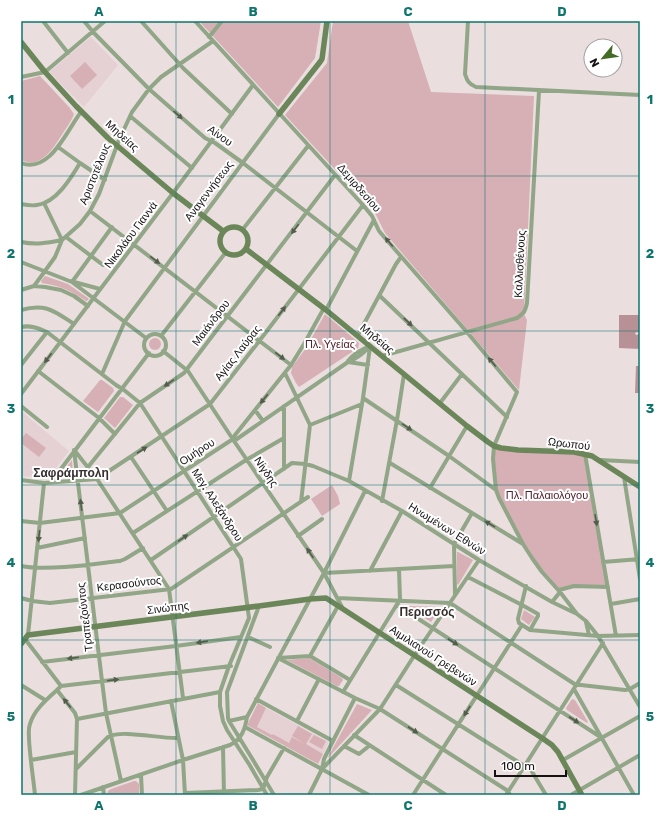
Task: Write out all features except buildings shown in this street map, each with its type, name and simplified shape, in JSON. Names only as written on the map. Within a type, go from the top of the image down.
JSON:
[{"type":"street","points":[[43,21],[68,53]]},
{"type":"street","name":"Αίνου","points":[[84,21],[149,89],[205,138],[243,163],[357,252]]},
{"type":"street","points":[[21,77],[45,72],[105,21]]},
{"type":"street","points":[[140,21],[179,64],[232,114]]},
{"type":"street","name":"Δεμιρδεσίου","points":[[195,21],[363,205],[372,216],[380,231],[401,257],[517,392],[507,417]]},
{"type":"street","points":[[209,37],[222,21]]},
{"type":"street","name":"Αναγεννήσεως","points":[[102,374],[124,321],[320,62],[322,58],[327,21]]},
{"type":"street","points":[[468,21],[465,74],[470,84],[476,87],[640,96]]},
{"type":"street","name":"Αριστοτέλους","points":[[34,286],[45,272],[62,240],[80,224],[90,211],[105,180],[116,145],[130,116],[149,89],[161,77],[213,41]]},
{"type":"street","name":"Μηδείας","points":[[21,42],[45,72],[81,112],[116,145],[173,193],[224,231]]},
{"type":"street","name":"Νικολάου Γιαννά","points":[[21,394],[212,142],[253,85]]},
{"type":"street","name":"Καλλισθένους","points":[[382,356],[517,318],[524,314],[527,303],[539,91]]},
{"type":"street","points":[[21,163],[35,165],[41,163],[58,147],[81,112]]},
{"type":"street","points":[[130,116],[192,168]]},
{"type":"street","points":[[243,229],[308,146]]},
{"type":"street","points":[[58,147],[105,180]]},
{"type":"street","points":[[21,204],[37,205],[44,203],[57,194],[66,185],[80,163]]},
{"type":"street","name":"Μαιάνδρου","points":[[88,467],[140,403],[187,370],[335,175]]},
{"type":"street","points":[[21,242],[36,244],[62,240],[44,203]]},
{"type":"street","name":"Αγίας Λαύρας","points":[[98,479],[210,404],[363,205]]},
{"type":"street","points":[[90,211],[291,365]]},
{"type":"street","name":"Ομήρου","points":[[21,521],[40,523],[120,513],[233,440],[291,365],[325,309],[374,220]]},
{"type":"street","points":[[234,226],[243,229],[248,236],[246,249],[234,255],[226,252],[220,241],[224,231],[234,226]]},
{"type":"street","points":[[72,282],[112,227]]},
{"type":"street","points":[[66,237],[102,265]]},
{"type":"street","name":"Μηδείας","points":[[246,249],[325,309],[467,426],[494,446]]},
{"type":"street","points":[[161,336],[226,252]]},
{"type":"street","points":[[358,336],[401,257]]},
{"type":"street","points":[[21,262],[72,282],[100,289]]},
{"type":"street","points":[[72,282],[146,338]]},
{"type":"street","points":[[21,290],[34,286],[64,291],[88,306]]},
{"type":"street","points":[[380,296],[507,417],[494,446],[496,490],[499,498],[523,544],[542,572],[577,614],[586,621],[598,636],[640,707]]},
{"type":"street","points":[[21,310],[37,307],[47,308],[55,311],[74,324]]},
{"type":"street","points":[[21,327],[25,326],[38,328],[47,332],[21,365]]},
{"type":"street","name":"Μεγ. Αλεξάνδρου","points":[[47,332],[140,403],[241,558],[249,618],[220,692]]},
{"type":"street","points":[[152,334],[161,336],[166,344],[164,351],[158,355],[148,353],[145,348],[146,338],[152,334]]},
{"type":"street","points":[[233,440],[348,362],[351,357],[370,346],[349,481]]},
{"type":"street","name":"Νίγδης","points":[[164,351],[187,370],[246,460],[324,573],[344,610]]},
{"type":"street","points":[[51,482],[148,353]]},
{"type":"street","points":[[348,362],[368,366]]},
{"type":"street","points":[[38,371],[99,418],[115,434]]},
{"type":"street","points":[[285,373],[310,425],[301,502]]},
{"type":"street","points":[[382,501],[390,463],[404,374]]},
{"type":"street","points":[[440,403],[462,374]]},
{"type":"street","points":[[363,398],[397,420],[496,490]]},
{"type":"street","points":[[310,425],[362,404]]},
{"type":"street","points":[[21,406],[47,426]]},
{"type":"street","points":[[284,406],[284,469]]},
{"type":"street","points":[[256,410],[263,421]]},
{"type":"street","points":[[430,488],[467,426]]},
{"type":"street","points":[[133,533],[246,460],[284,438]]},
{"type":"street","name":"Ωρωπού","points":[[494,446],[518,450],[574,452],[592,456],[600,460],[640,462]]},
{"type":"street","points":[[74,450],[98,479],[169,589],[183,698]]},
{"type":"street","name":"Τραπεζούντος","points":[[74,450],[106,713],[121,781]]},
{"type":"street","points":[[585,454],[616,636]]},
{"type":"street","points":[[131,457],[167,511]]},
{"type":"street","points":[[600,460],[640,487]]},
{"type":"street","points":[[150,560],[292,463],[305,464]]},
{"type":"street","points":[[390,463],[523,544]]},
{"type":"street","name":"Ηνωμένων Εθνών","points":[[305,464],[349,481],[480,560],[552,602],[577,614]]},
{"type":"street","points":[[624,477],[640,579]]},
{"type":"street","points":[[21,480],[44,483],[98,479]]},
{"type":"street","points":[[44,483],[32,601],[23,641],[61,686]]},
{"type":"street","points":[[81,795],[223,747],[240,738],[245,727],[247,717],[256,699],[324,573],[365,491]]},
{"type":"street","name":"Κερασούντος","points":[[21,598],[50,603],[169,589],[308,497]]},
{"type":"street","points":[[370,571],[402,512]]},
{"type":"street","points":[[455,595],[454,544],[472,513]]},
{"type":"street","points":[[298,536],[322,519]]},
{"type":"street","points":[[37,548],[85,538]]},
{"type":"street","points":[[21,566],[35,568],[88,565],[120,561],[143,548]]},
{"type":"street","points":[[604,562],[638,559]]},
{"type":"street","points":[[322,769],[380,709],[432,628],[480,560]]},
{"type":"street","points":[[324,573],[454,566]]},
{"type":"street","points":[[343,692],[400,599],[399,569]]},
{"type":"street","points":[[468,577],[538,615],[530,630]]},
{"type":"street","points":[[526,586],[518,619],[519,623],[530,630],[598,636],[640,635]]},
{"type":"street","points":[[552,602],[559,591],[574,586],[608,587]]},
{"type":"street","points":[[310,599],[337,597],[450,603],[575,687],[634,795]]},
{"type":"street","name":"Αιμιλιανού Γρεβενών","points":[[326,598],[542,738],[555,748],[581,792]]},
{"type":"street","name":"Σινώπης","points":[[23,641],[95,627],[310,599]]},
{"type":"street","points":[[611,604],[640,600]]},
{"type":"street","points":[[397,605],[602,738]]},
{"type":"street","points":[[259,606],[227,692],[228,711],[229,721],[274,795]]},
{"type":"street","points":[[310,656],[338,606]]},
{"type":"street","points":[[586,621],[589,635]]},
{"type":"street","points":[[413,795],[522,625]]},
{"type":"street","points":[[42,662],[98,654],[176,646],[241,636]]},
{"type":"street","points":[[248,638],[270,647]]},
{"type":"street","points":[[278,658],[343,692],[380,709],[443,749],[508,794],[524,766],[603,644]]},
{"type":"street","points":[[278,658],[310,656],[350,680]]},
{"type":"street","points":[[35,795],[29,746],[29,725],[33,716],[45,700],[61,686],[236,666]]},
{"type":"street","points":[[297,721],[319,679]]},
{"type":"street","points":[[575,687],[581,685],[625,690],[630,689],[640,683]]},
{"type":"street","points":[[396,685],[531,770],[546,795]]},
{"type":"street","points":[[21,686],[45,700]]},
{"type":"street","points":[[57,690],[75,712],[77,719],[76,795]]},
{"type":"street","points":[[77,719],[220,692],[220,706],[223,721],[227,730],[267,795]]},
{"type":"street","points":[[309,795],[322,769],[324,759],[355,698]]},
{"type":"street","points":[[256,699],[333,741]]},
{"type":"street","points":[[171,701],[183,760],[185,794],[224,793],[263,789]]},
{"type":"street","points":[[563,760],[640,716]]},
{"type":"street","points":[[229,721],[247,717]]},
{"type":"street","points":[[245,727],[369,795]]},
{"type":"street","points":[[76,769],[108,737],[111,736],[129,735],[178,738]]},
{"type":"street","points":[[354,735],[446,795]]},
{"type":"street","points":[[344,746],[359,754],[369,746]]},
{"type":"street","points":[[223,747],[224,793]]},
{"type":"street","points":[[263,789],[284,748]]},
{"type":"street","points":[[31,760],[76,752]]},
{"type":"street","points":[[570,795],[581,792],[618,767],[640,755]]},
{"type":"street","points":[[141,775],[142,795]]},
{"type":"street","points":[[103,787],[104,795]]},
{"type":"shaded area","points":[[91,37],[118,65],[84,107],[49,72]]},
{"type":"shaded area","points":[[619,315],[640,315],[640,333],[635,333],[636,335],[640,334],[640,349],[619,348]]},
{"type":"shaded area","points":[[636,366],[640,366],[640,393],[635,393]]},
{"type":"shaded area","points":[[21,411],[69,451],[48,478],[21,476]]},
{"type":"shaded area","points":[[266,708],[329,742],[323,754],[293,737],[289,743],[257,727]]},
{"type":"green space","points":[[199,21],[321,21],[315,58],[278,107]]},
{"type":"green space","points":[[333,21],[408,21],[431,92],[534,96],[524,314],[527,320],[519,390],[385,233],[375,213],[285,115],[327,63]]},
{"type":"green space","points":[[85,62],[97,75],[82,89],[70,76]]},
{"type":"green space","points":[[40,76],[74,114],[55,145],[46,156],[35,162],[28,162],[21,160],[21,81]]},
{"type":"green space","points":[[45,276],[68,284],[89,299],[86,301],[65,289],[42,283],[41,281]]},
{"type":"green space","name":"Πλ. Υγείας","points":[[325,314],[359,343],[358,348],[299,387],[291,373],[292,367],[306,348]]},
{"type":"green space","points":[[157,338],[160,339],[160,349],[153,350],[150,349],[149,342],[150,339]]},
{"type":"green space","points":[[100,380],[113,388],[114,391],[98,412],[83,401]]},
{"type":"green space","points":[[120,397],[123,397],[133,405],[115,428],[104,418]]},
{"type":"green space","points":[[26,433],[46,448],[39,457],[21,443],[21,439]]},
{"type":"green space","name":"Πλ. Παλαιολόγου","points":[[494,446],[585,454],[608,587],[574,586],[559,590],[532,558],[496,490]]},
{"type":"green space","points":[[72,460],[73,476],[59,477]]},
{"type":"green space","points":[[332,485],[338,496],[340,504],[322,516],[311,499]]},
{"type":"green space","points":[[457,552],[473,560],[458,585],[457,584]]},
{"type":"green space","points":[[405,606],[440,607],[431,622]]},
{"type":"green space","points":[[524,610],[535,617],[529,625],[521,619]]},
{"type":"green space","points":[[309,658],[342,678],[343,680],[339,686],[287,660]]},
{"type":"green space","points":[[572,699],[575,700],[588,722],[587,723],[567,710],[566,708]]},
{"type":"green space","points":[[258,703],[266,708],[257,727],[289,743],[292,737],[305,744],[292,736],[298,726],[312,734],[306,744],[323,754],[318,764],[247,725]]},
{"type":"green space","points":[[357,704],[372,710],[328,758],[328,757]]},
{"type":"green space","points":[[314,735],[326,741],[322,749],[309,742]]},
{"type":"green space","points":[[134,781],[139,784],[139,795],[107,795],[108,791],[111,789]]},
{"type":"district","name":"Σαφράμπολη","points":[[71,473]]},
{"type":"district","name":"Περισσός","points":[[427,612]]}]
